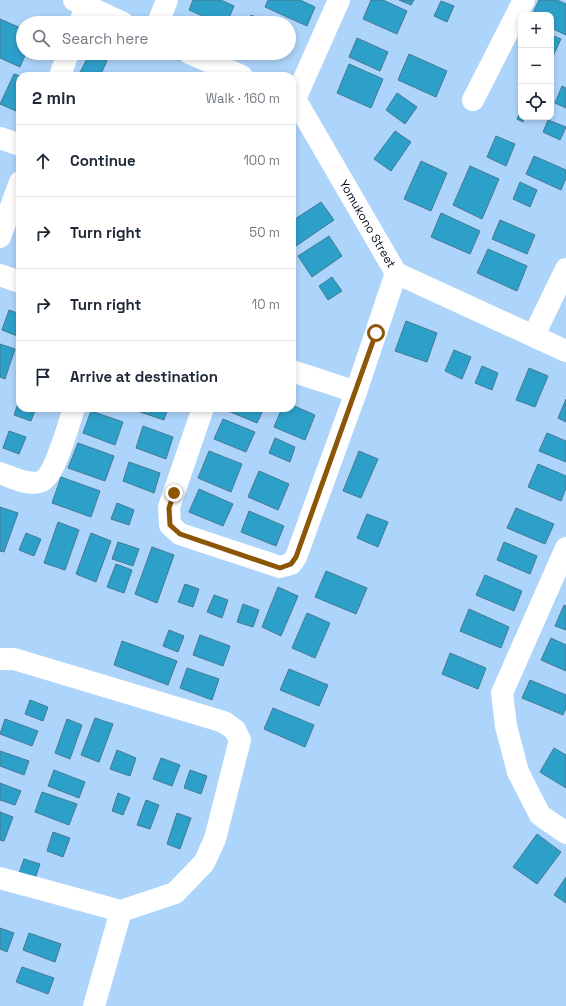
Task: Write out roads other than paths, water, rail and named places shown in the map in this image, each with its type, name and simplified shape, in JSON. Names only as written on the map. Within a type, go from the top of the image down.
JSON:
[{"type":"street","points":[[161,16],[167,0]]},
{"type":"street","points":[[296,94],[339,0]]},
{"type":"street","points":[[473,100],[524,0]]},
{"type":"street","points":[[80,10],[99,16]]},
{"type":"street","points":[[61,72],[66,60]]},
{"type":"street","points":[[205,60],[233,72]]},
{"type":"street","name":"Yomukono Street","points":[[296,101],[396,273],[566,351]]},
{"type":"street","points":[[0,138],[16,144]]},
{"type":"street","points":[[0,237],[16,193]]},
{"type":"street","points":[[534,335],[566,269]]},
{"type":"street","points":[[202,412],[169,508],[170,525],[180,534],[280,568],[291,564],[296,557],[356,392],[396,273]]},
{"type":"street","points":[[0,275],[16,281]]},
{"type":"street","points":[[296,373],[356,392]]},
{"type":"street","points":[[0,473],[31,483],[42,482],[52,473],[73,412]]},
{"type":"street","points":[[566,548],[502,693],[506,726],[518,772],[540,815],[566,833]]},
{"type":"street","points":[[0,659],[14,659],[29,663],[224,722],[235,730],[240,740],[215,840],[204,863],[175,893],[121,911],[0,878]]},
{"type":"street","points":[[94,1006],[121,911]]}]
